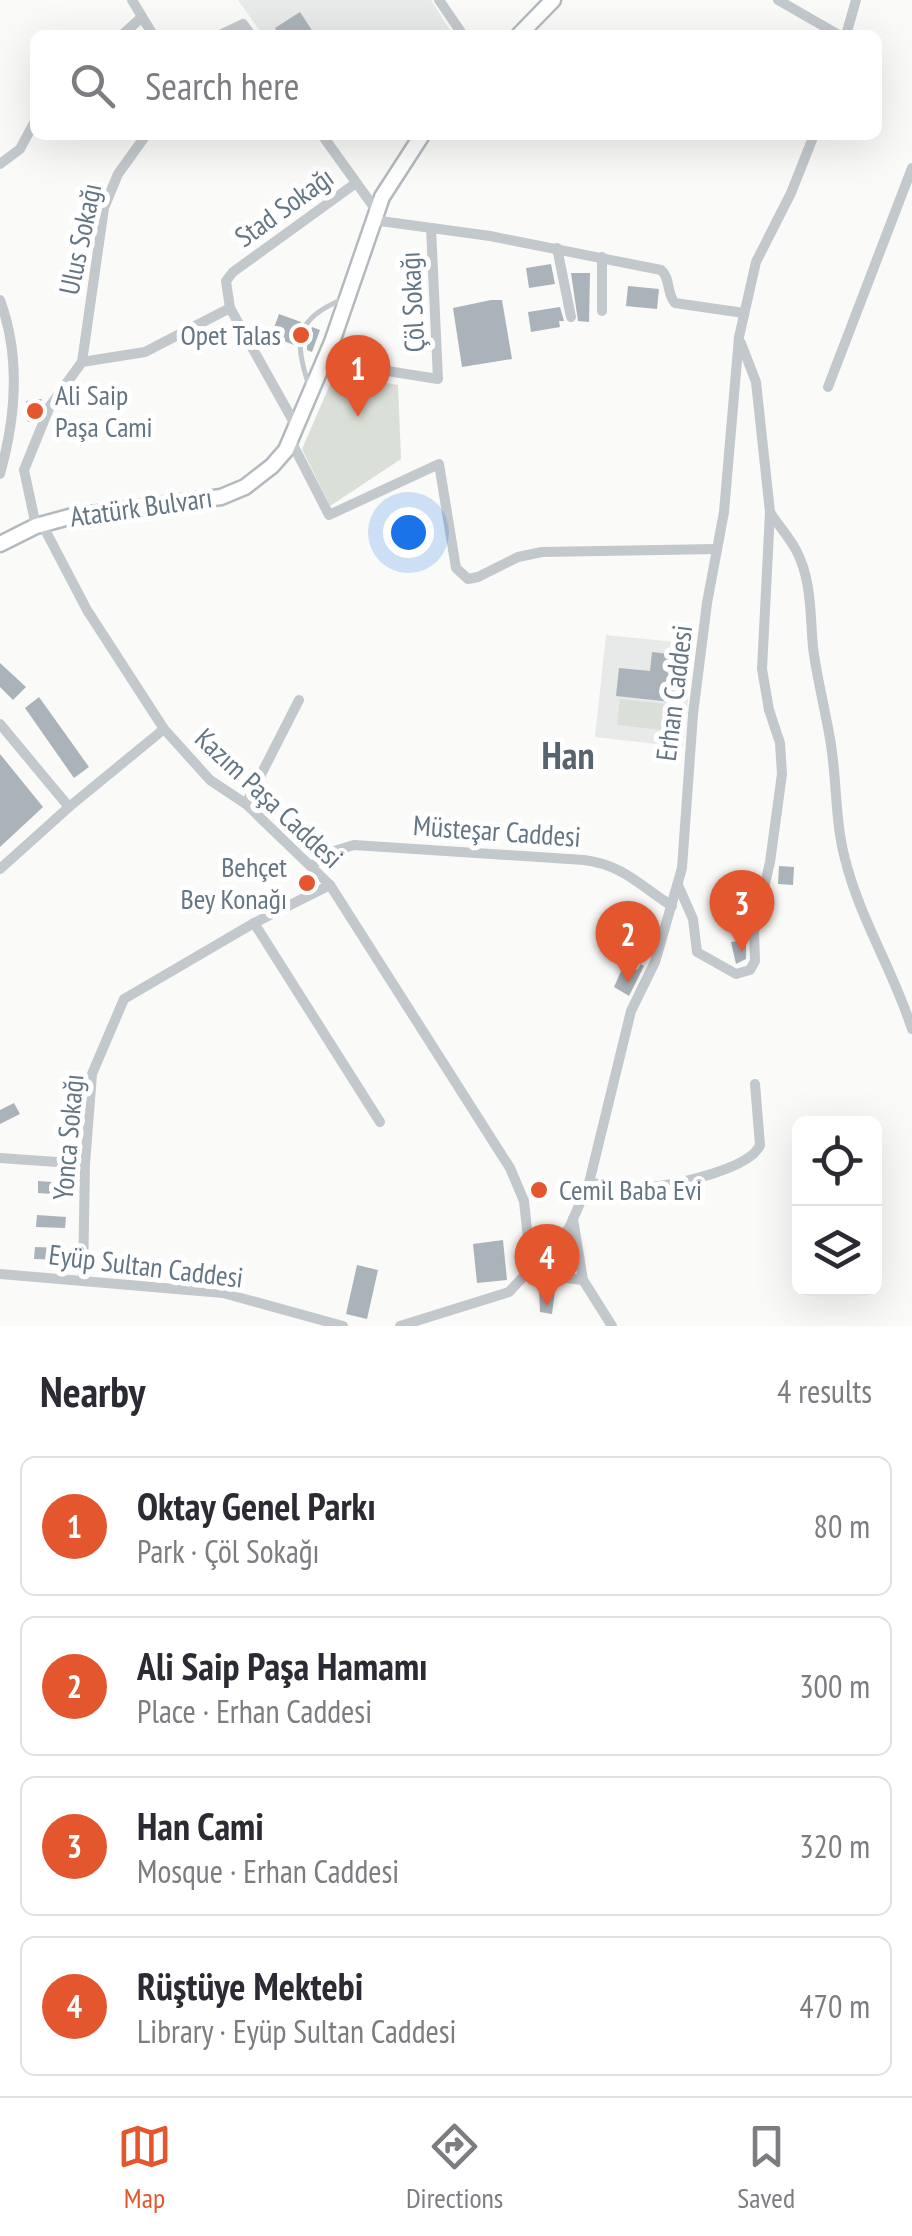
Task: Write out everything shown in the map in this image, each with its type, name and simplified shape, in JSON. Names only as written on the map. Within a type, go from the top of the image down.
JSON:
[{"type":"main road","points":[[525,30],[553,0]]},
{"type":"main road","name":"Atatürk Bulvarı","points":[[0,544],[69,516],[190,503],[234,493],[272,466],[293,433],[324,361],[374,215],[391,180],[419,140]]},
{"type":"street","points":[[132,0],[150,30]]},
{"type":"street","points":[[778,0],[834,30]]},
{"type":"street","points":[[845,30],[856,0]]},
{"type":"street","points":[[443,1],[460,30]]},
{"type":"street","points":[[128,30],[142,17]]},
{"type":"street","points":[[0,164],[20,149],[30,130]]},
{"type":"street","name":"Ulus Sokağı","points":[[82,362],[104,208],[118,174],[142,140]]},
{"type":"street","points":[[326,140],[374,215],[558,248],[663,272],[670,296],[679,304],[744,313]]},
{"type":"street","name":"Erhan Caddesi","points":[[532,1268],[573,1218],[589,1183],[631,1012],[654,962],[678,885],[693,714],[734,415],[739,337],[756,262],[791,193],[812,140]]},
{"type":"street","points":[[828,387],[912,168]]},
{"type":"street","name":"Stad Sokağı","points":[[230,308],[225,284],[230,274],[356,182]]},
{"type":"street","name":"Çöl Sokağı","points":[[324,361],[438,378],[431,228]]},
{"type":"street","points":[[558,248],[571,317]]},
{"type":"street","points":[[602,257],[602,311]]},
{"type":"street","points":[[0,300],[10,332],[15,379],[0,474]]},
{"type":"street","points":[[82,362],[146,352],[230,308],[293,433],[328,515],[439,464],[456,568],[468,578],[478,578],[518,558],[542,552],[717,550]]},
{"type":"street","points":[[678,885],[688,901],[694,920],[695,946],[702,958],[736,974],[750,970],[755,962],[754,932],[770,862],[782,774],[780,743],[762,669],[770,512],[756,382],[739,337]]},
{"type":"street","name":"Kazım Paşa Caddesi","points":[[82,362],[50,406],[24,470],[39,525],[164,729],[210,780],[246,804],[330,885],[510,1168],[524,1201],[532,1268]]},
{"type":"street","points":[[770,512],[797,552],[811,598],[813,645],[832,747],[835,807],[844,857],[876,948],[899,987],[912,1029]]},
{"type":"street","points":[[246,804],[299,700]]},
{"type":"street","points":[[0,724],[69,807]]},
{"type":"street","points":[[0,869],[164,729]]},
{"type":"street","name":"Müsteşar Caddesi","points":[[311,866],[331,852],[354,845],[584,860],[607,863],[628,873],[648,892],[672,906]]},
{"type":"street","name":"Yonca Sokağı","points":[[83,1280],[85,1164],[92,1074],[124,999],[254,923],[330,885]]},
{"type":"street","points":[[254,923],[380,1122]]},
{"type":"street","points":[[589,1183],[650,1187],[711,1174],[752,1158],[760,1145],[755,1084]]},
{"type":"street","points":[[1,1156],[85,1164]]},
{"type":"street","points":[[573,1218],[583,1280],[612,1326]]},
{"type":"street","points":[[400,1326],[509,1292],[532,1268],[548,1276],[583,1280]]},
{"type":"street","name":"Eyüp Sultan Caddesi","points":[[0,1274],[223,1293],[343,1326]]},
{"type":"lane","points":[[310,392],[300,358],[299,335],[310,317],[348,297]]},
{"type":"shaded area","points":[[238,0],[431,0],[450,30],[259,30]]},
{"type":"shaded area","points":[[335,373],[398,385],[401,459],[330,506],[302,449]]},
{"type":"shaded area","points":[[606,635],[694,644],[683,747],[595,737]]},
{"type":"shaded area","points":[[620,699],[674,705],[671,731],[617,725]]},
{"type":"building","points":[[300,12],[312,30],[276,30]]},
{"type":"building","points":[[551,264],[555,284],[529,288],[526,268]]},
{"type":"building","points":[[571,273],[590,273],[589,322],[578,321]]},
{"type":"building","points":[[628,286],[659,289],[657,309],[626,306]]},
{"type":"building","points":[[502,300],[512,359],[462,367],[453,308]]},
{"type":"building","points":[[560,307],[564,321],[559,321],[560,327],[531,332],[528,312]]},
{"type":"building","points":[[279,314],[301,322],[294,345],[271,336]]},
{"type":"building","points":[[312,327],[320,330],[312,352],[307,350],[307,343]]},
{"type":"building","name":"Ali Saip Paşa Cami","points":[[42,399],[34,421],[28,422],[26,401]]},
{"type":"building","points":[[652,652],[677,655],[672,702],[616,696],[619,668],[650,671]]},
{"type":"building","points":[[0,663],[26,687],[13,700],[0,687]]},
{"type":"building","points":[[39,697],[89,767],[74,778],[25,708]]},
{"type":"building","points":[[0,754],[43,807],[0,847]]},
{"type":"building","points":[[779,866],[794,867],[793,885],[778,884]]},
{"type":"building","points":[[746,940],[746,959],[736,964],[731,942]]},
{"type":"building","points":[[641,964],[644,966],[629,996],[614,987],[622,969],[629,973]]},
{"type":"building","points":[[14,1103],[20,1114],[0,1124],[0,1110]]},
{"type":"building","points":[[38,1181],[67,1183],[67,1195],[38,1193]]},
{"type":"building","points":[[37,1215],[66,1217],[65,1228],[36,1227]]},
{"type":"building","points":[[503,1240],[507,1280],[477,1283],[473,1244]]},
{"type":"building","points":[[35,1247],[64,1248],[63,1260],[34,1259]]},
{"type":"building","points":[[357,1265],[378,1270],[367,1319],[346,1314]]},
{"type":"building","points":[[539,1289],[555,1291],[552,1314],[540,1312]]},
{"type":"place","name":"Opet Talas","points":[[301,335]]},
{"type":"place","name":"Ali Saip Paşa Cami","points":[[35,411]]},
{"type":"place","name":"Oktay Genel Parkı","points":[[358,417]]},
{"type":"place","name":"Behçet Bey Konağı","points":[[307,883]]},
{"type":"place","name":"Han Cami","points":[[742,952]]},
{"type":"place","name":"Ali Saip Paşa Hamamı","points":[[628,983]]},
{"type":"place","name":"Cemil Baba Evi","points":[[539,1190]]},
{"type":"place","name":"Rüştüye Mektebi","points":[[547,1306]]},
{"type":"district","name":"Han","points":[[568,756]]}]
